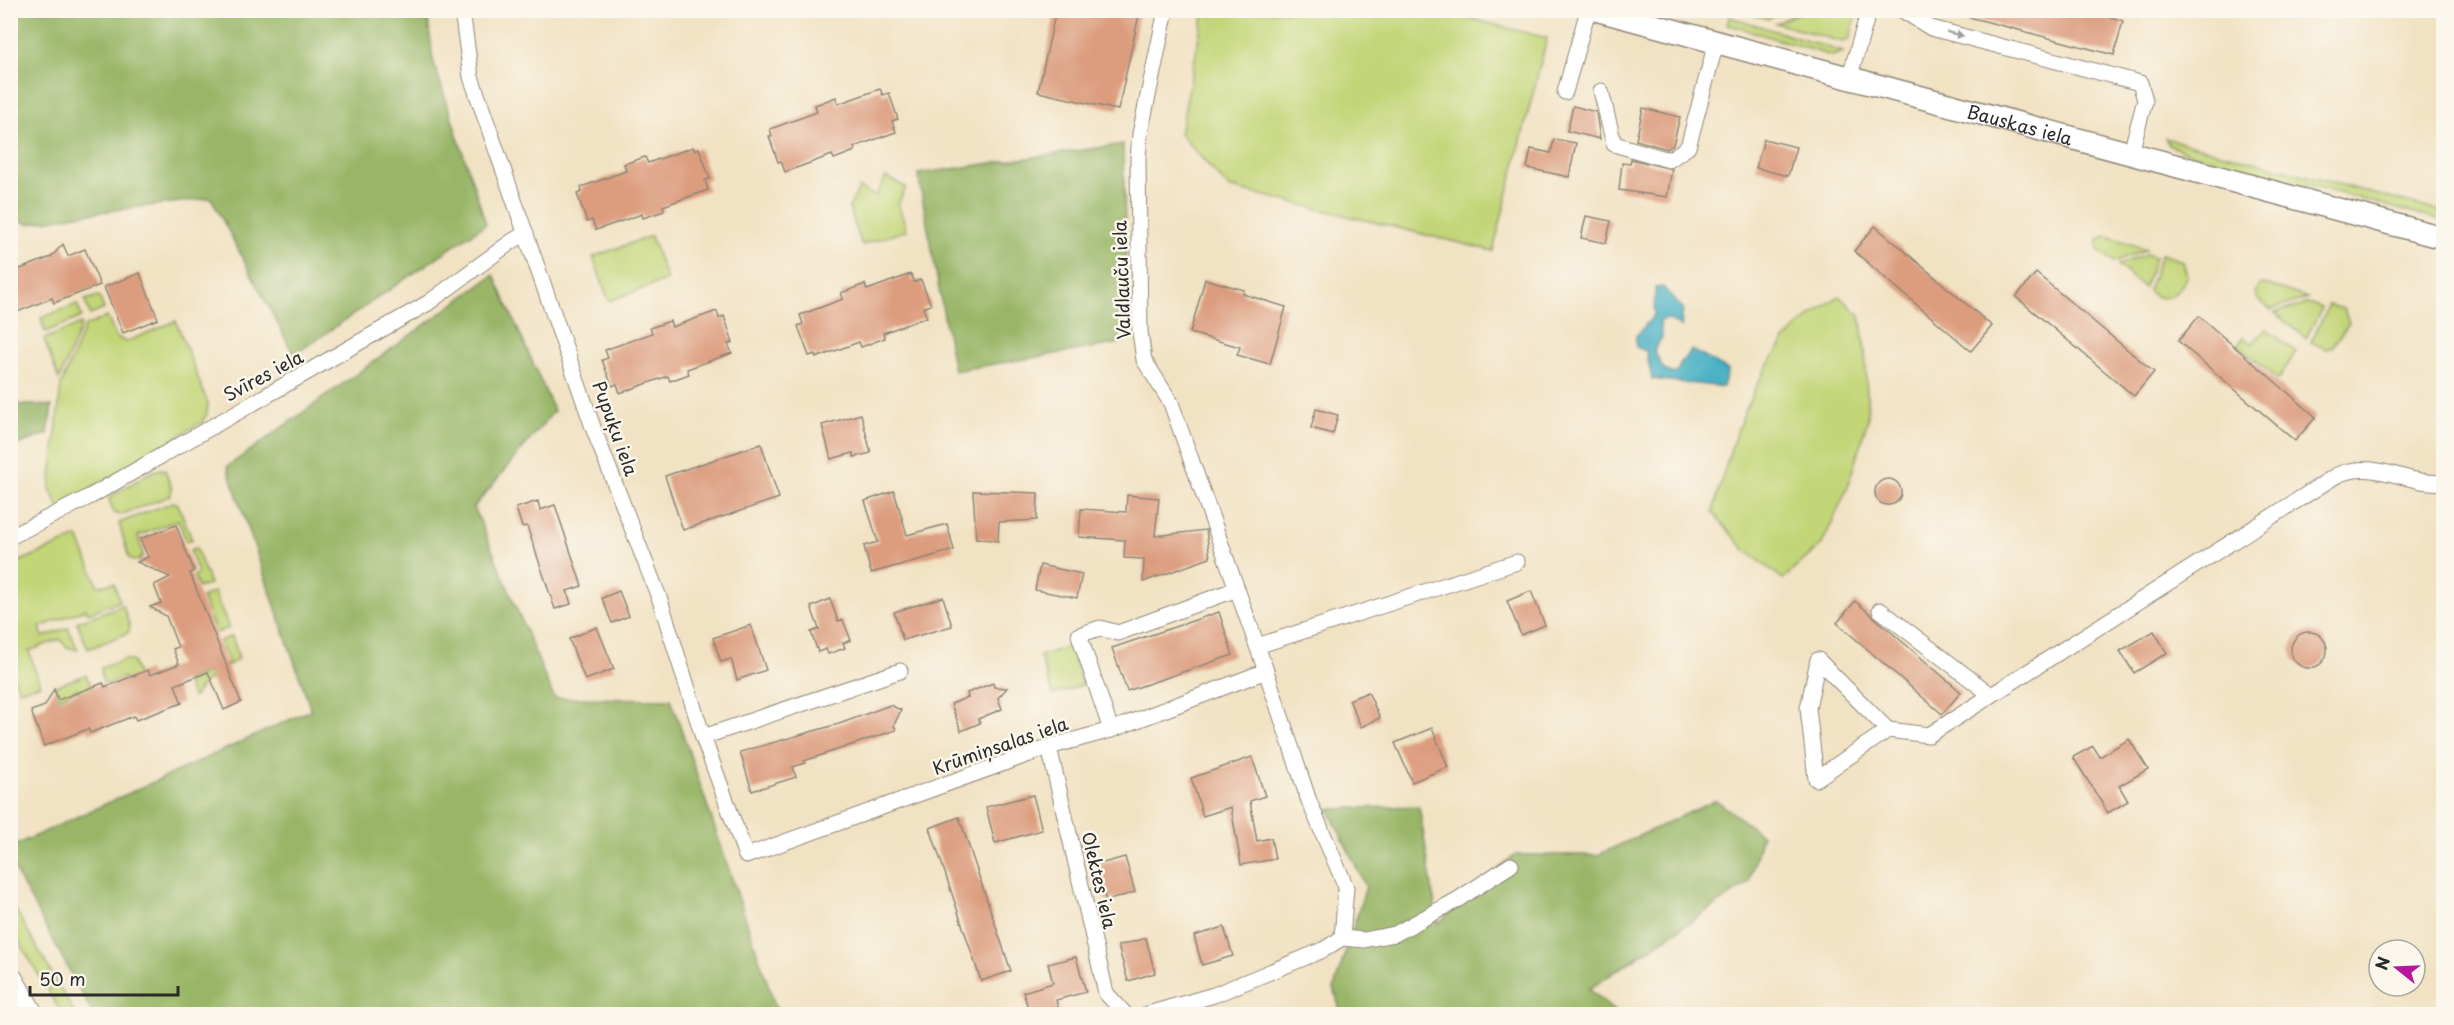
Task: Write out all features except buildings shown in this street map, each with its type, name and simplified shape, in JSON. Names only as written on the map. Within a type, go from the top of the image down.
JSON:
[{"type":"highway","points":[[10,980],[30,1014]]},
{"type":"main road","name":"Bauskas iela","points":[[1597,10],[2130,156],[2444,238]]},
{"type":"street","name":"Pupuķu iela","points":[[462,10],[471,77],[594,430],[660,600],[703,737],[747,856]]},
{"type":"street","name":"Valdlauču iela","points":[[1166,10],[1139,150],[1140,332],[1144,360],[1171,403],[1266,671],[1309,801],[1346,887],[1342,938]]},
{"type":"street","points":[[1565,92],[1588,10]]},
{"type":"street","points":[[1849,79],[1869,10]]},
{"type":"street","points":[[1902,10],[1931,28],[2140,83],[2145,100],[2130,156]]},
{"type":"street","points":[[1601,91],[1614,144],[1669,160],[1688,147],[1716,43]]},
{"type":"street","name":"Svīres iela","points":[[10,537],[83,501],[428,303],[526,233]]},
{"type":"street","points":[[1888,730],[1816,779],[1808,708],[1818,660],[1888,730],[1929,735],[2337,475],[2352,469],[2366,468],[2444,482]]},
{"type":"street","points":[[1257,646],[1517,562]]},
{"type":"street","points":[[1112,730],[1079,635],[1100,628],[1118,633],[1237,589]]},
{"type":"street","points":[[1880,609],[1991,695]]},
{"type":"street","points":[[703,737],[900,671]]},
{"type":"street","name":"Krūmiņsalas iela","points":[[747,856],[1049,747],[1112,730],[1266,671]]},
{"type":"street","name":"Olektes iela","points":[[1049,747],[1106,993],[1125,1014]]},
{"type":"street","points":[[1148,1014],[1214,994],[1323,950],[1342,938],[1364,940],[1395,934],[1457,900],[1510,865]]},
{"type":"green space","points":[[427,10],[433,60],[486,224],[294,355],[211,198],[77,215],[29,224],[11,218],[11,11]]},
{"type":"green space","points":[[1204,11],[1441,11],[1547,38],[1493,251],[1228,187],[1180,134]]},
{"type":"green space","points":[[1739,11],[1789,11],[1768,19]]},
{"type":"green space","points":[[1803,11],[1852,11],[1855,20],[1849,40],[1842,42],[1776,23]]},
{"type":"green space","points":[[1730,17],[1843,52],[1832,56],[1727,24]]},
{"type":"green space","points":[[2165,138],[2443,212],[2443,221],[2182,151],[2169,145]]},
{"type":"green space","points":[[1123,144],[1126,270],[1120,343],[954,371],[918,174]]},
{"type":"green space","points":[[886,177],[906,187],[898,204],[907,230],[862,245],[849,208],[859,188],[876,196]]},
{"type":"green space","points":[[651,236],[667,280],[609,301],[593,257]]},
{"type":"green space","points":[[2107,236],[2146,249],[2114,262],[2097,249],[2098,239]]},
{"type":"green space","points":[[2146,254],[2155,257],[2144,288],[2118,265]]},
{"type":"green space","points":[[2161,254],[2183,261],[2187,276],[2176,293],[2166,298],[2160,298],[2148,291]]},
{"type":"green space","points":[[494,275],[554,411],[474,507],[554,698],[671,699],[778,1014],[93,1014],[11,863],[11,847],[311,710],[227,467]]},
{"type":"green space","points":[[2265,284],[2308,298],[2271,310],[2257,298],[2255,291],[2259,285]]},
{"type":"green space","points":[[99,296],[104,309],[90,315],[85,300]]},
{"type":"green space","points":[[1839,296],[1860,315],[1865,351],[1868,419],[1847,489],[1822,544],[1783,579],[1745,550],[1713,513],[1724,470],[1739,427],[1768,366],[1792,332]]},
{"type":"green space","points":[[2308,303],[2322,308],[2306,338],[2275,313]]},
{"type":"green space","points":[[77,304],[82,317],[45,332],[41,318]]},
{"type":"green space","points":[[2329,305],[2344,309],[2349,323],[2332,347],[2326,349],[2311,342]]},
{"type":"green space","points":[[107,317],[116,337],[126,342],[176,321],[208,404],[207,414],[202,422],[59,508],[50,489],[61,385],[85,326]]},
{"type":"green space","points":[[81,324],[81,326],[59,380],[44,339]]},
{"type":"green space","points":[[2266,329],[2296,352],[2278,380],[2238,345],[2243,337],[2252,344]]},
{"type":"green space","points":[[10,404],[52,406],[48,434],[11,447]]},
{"type":"green space","points":[[165,470],[172,489],[170,496],[120,515],[114,513],[109,499],[111,496],[151,472]]},
{"type":"green space","points":[[173,502],[178,504],[192,540],[186,541],[178,520],[138,536],[143,555],[139,560],[133,561],[129,558],[119,523]]},
{"type":"green space","points":[[78,537],[98,586],[114,583],[120,601],[88,613],[86,609],[40,627],[43,637],[68,628],[78,650],[67,647],[60,639],[29,651],[40,685],[19,690],[11,671],[11,565]]},
{"type":"green space","points":[[196,548],[210,584],[198,588],[194,576],[198,572],[190,550]]},
{"type":"green space","points":[[214,592],[229,628],[216,633],[202,597]]},
{"type":"green space","points":[[123,605],[130,628],[128,633],[88,649],[77,622]]},
{"type":"green space","points":[[232,636],[239,658],[203,684],[193,698],[186,682],[229,664],[220,641]]},
{"type":"green space","points":[[1070,646],[1082,685],[1053,695],[1040,656]]},
{"type":"green space","points":[[126,659],[133,662],[138,675],[126,682],[124,677],[106,684],[102,680],[101,668]]},
{"type":"green space","points":[[86,675],[93,689],[81,694],[78,689],[59,698],[55,686]]},
{"type":"green space","points":[[1716,800],[1762,835],[1749,883],[1589,989],[1618,1014],[1341,1014],[1334,988],[1366,887],[1328,809],[1419,806],[1438,924],[1514,855],[1598,855]]},
{"type":"green space","points":[[11,902],[75,1014],[62,1014],[11,928]]},
{"type":"water","points":[[1663,287],[1683,309],[1681,327],[1668,319],[1660,321],[1662,337],[1654,350],[1663,368],[1673,374],[1677,372],[1681,362],[1692,350],[1728,370],[1723,387],[1652,379],[1646,351],[1636,347],[1636,336],[1654,315],[1655,288]]}]
